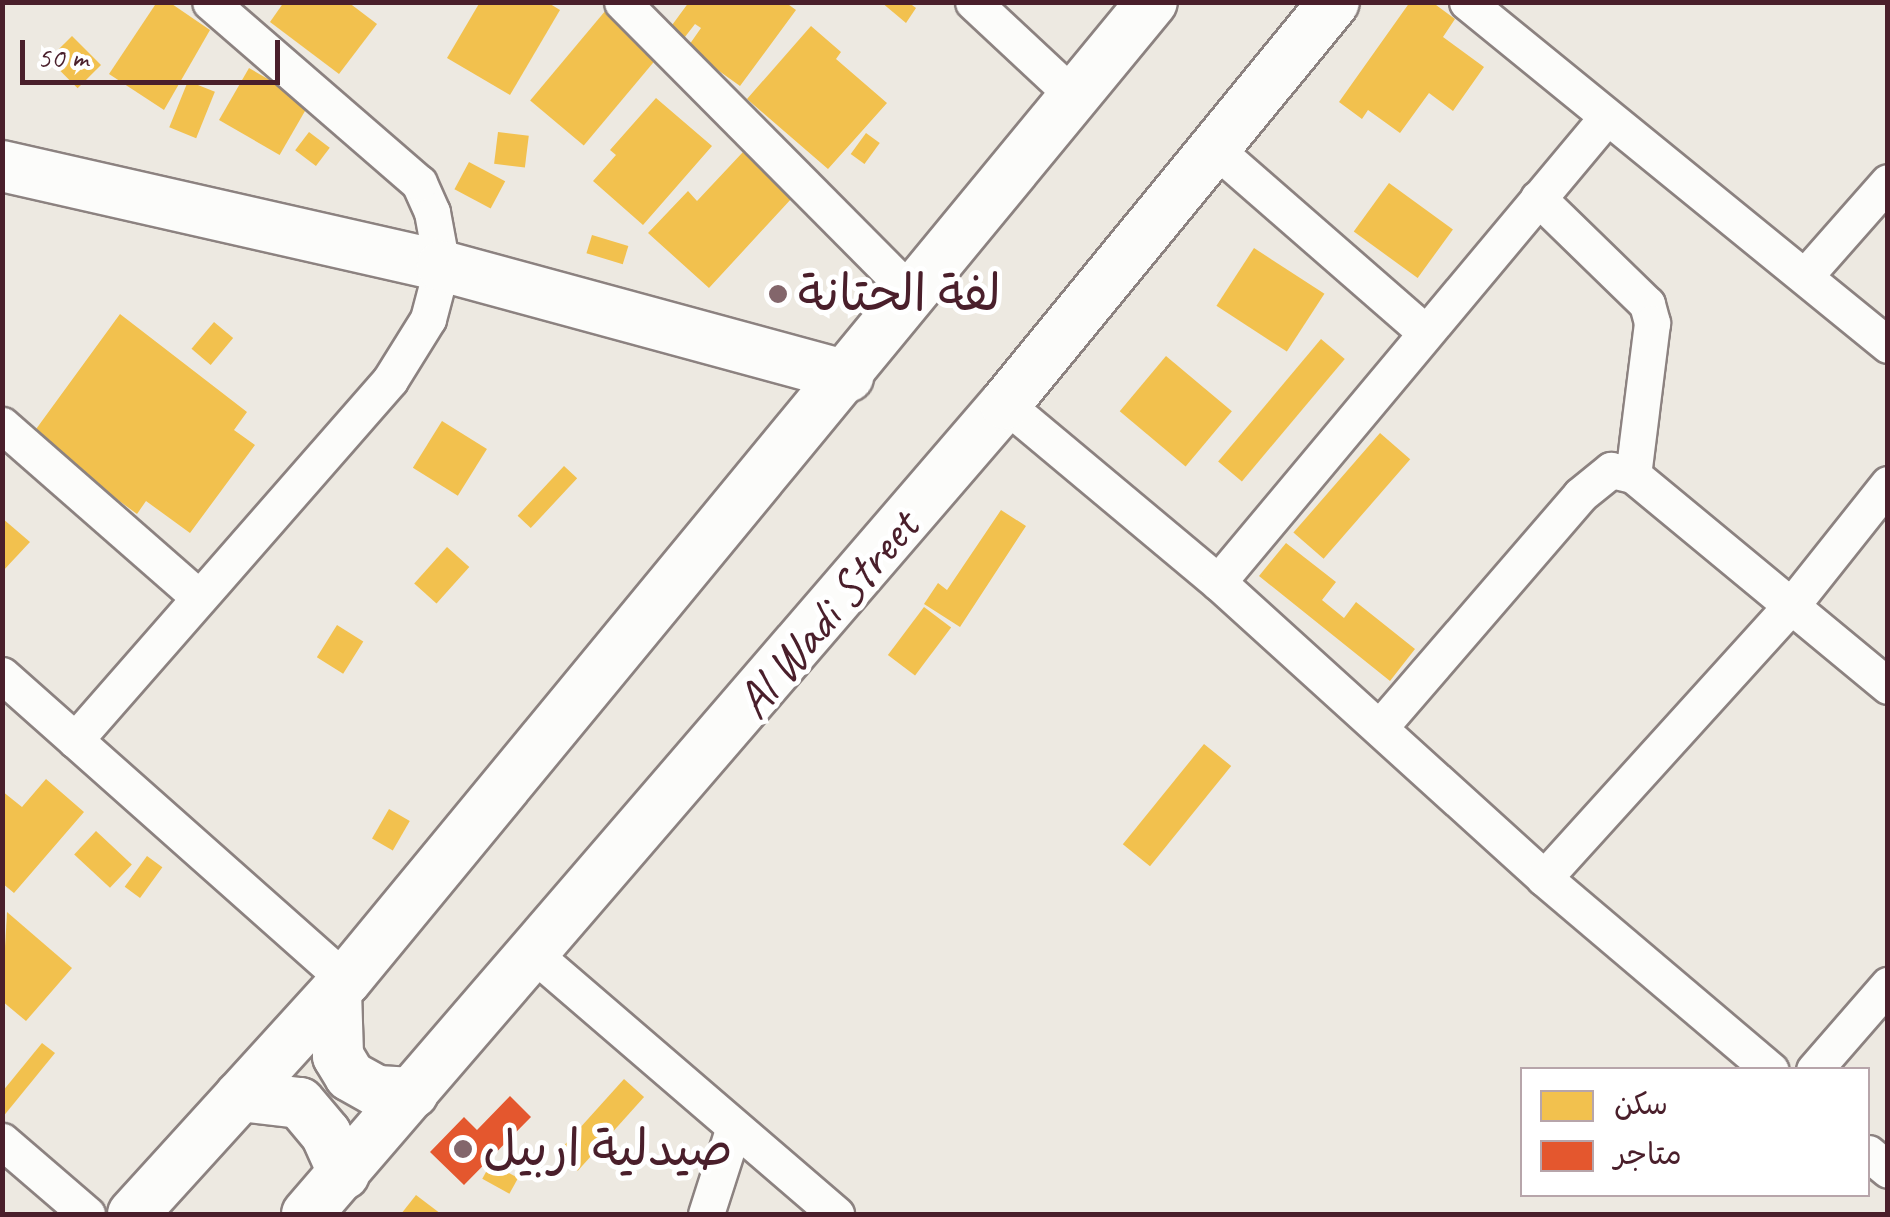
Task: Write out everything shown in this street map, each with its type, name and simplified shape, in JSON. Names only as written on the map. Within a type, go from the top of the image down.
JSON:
[{"type":"main road","points":[[133,1214],[341,986],[914,297],[1152,2]]},
{"type":"main road","name":"Al Wadi Street","points":[[307,1214],[536,956],[1006,404],[1334,2]]},
{"type":"main road","points":[[2,166],[442,266],[848,376]]},
{"type":"main road","points":[[341,986],[338,1056],[350,1076],[377,1091],[413,1092]]},
{"type":"main road","points":[[240,1096],[300,1104],[326,1134],[344,1174]]},
{"type":"street","points":[[76,740],[197,596],[390,380],[428,319],[442,266],[436,224],[419,184],[210,2]]},
{"type":"street","points":[[622,2],[914,297]]},
{"type":"street","points":[[973,2],[1074,97]]},
{"type":"street","points":[[1466,2],[1888,346]]},
{"type":"street","points":[[1218,582],[1606,118]]},
{"type":"street","points":[[1214,148],[1424,331]]},
{"type":"street","points":[[1804,276],[1888,182]]},
{"type":"street","points":[[1538,198],[1647,304],[1652,323],[1633,475]]},
{"type":"street","points":[[1006,404],[1218,582],[1544,878],[1766,1067]]},
{"type":"street","points":[[2,425],[197,596]]},
{"type":"street","points":[[1380,727],[1604,472],[1633,475],[1888,686]]},
{"type":"street","points":[[1544,878],[1790,606],[1888,484]]},
{"type":"street","points":[[2,675],[341,986]]},
{"type":"street","points":[[536,956],[836,1214]]},
{"type":"street","points":[[1817,1067],[1888,985]]},
{"type":"street","points":[[706,1214],[734,1127]]},
{"type":"street","points":[[2,1141],[87,1214]]},
{"type":"building: سكن","points":[[157,2],[169,2],[210,30],[164,110],[109,74]]},
{"type":"building: سكن","points":[[284,2],[348,2],[377,24],[339,74],[270,22]]},
{"type":"building: سكن","points":[[480,2],[547,2],[560,10],[510,95],[447,58]]},
{"type":"building: سكن","points":[[689,2],[785,2],[796,10],[740,86],[687,48],[701,28],[695,24],[681,42],[667,32]]},
{"type":"building: سكن","points":[[881,2],[908,2],[916,8],[906,23]]},
{"type":"building: سكن","points":[[1410,2],[1432,2],[1455,19],[1443,37],[1484,67],[1453,111],[1429,93],[1400,133],[1368,110],[1362,119],[1339,102]]},
{"type":"building: سكن","points":[[606,10],[660,55],[584,145],[530,100]]},
{"type":"building: سكن","points":[[811,26],[841,52],[836,59],[887,103],[828,169],[747,99]]},
{"type":"building: سكن","points":[[72,36],[101,65],[78,88],[49,59]]},
{"type":"building: سكن","points":[[249,68],[310,103],[280,155],[219,120]]},
{"type":"building: سكن","points":[[188,81],[215,92],[196,138],[169,127]]},
{"type":"building: سكن","points":[[656,98],[712,146],[643,225],[593,181],[616,155],[610,150]]},
{"type":"building: سكن","points":[[309,132],[330,148],[316,166],[295,150]]},
{"type":"building: سكن","points":[[498,132],[529,136],[525,168],[494,164]]},
{"type":"building: سكن","points":[[866,133],[880,143],[864,164],[851,154]]},
{"type":"building: سكن","points":[[743,152],[792,198],[709,288],[648,233],[688,191],[697,201]]},
{"type":"building: سكن","points":[[469,162],[505,181],[491,209],[454,189]]},
{"type":"building: سكن","points":[[1389,183],[1453,229],[1418,278],[1354,232]]},
{"type":"building: سكن","points":[[592,235],[628,246],[623,264],[586,253]]},
{"type":"building: سكن","points":[[1254,248],[1324,294],[1287,352],[1216,306]]},
{"type":"building: سكن","points":[[120,314],[247,412],[234,430],[255,445],[190,533],[146,501],[137,514],[31,436]]},
{"type":"building: سكن","points":[[214,322],[233,338],[211,365],[192,349]]},
{"type":"building: سكن","points":[[1321,339],[1345,359],[1242,481],[1218,462]]},
{"type":"building: سكن","points":[[1166,356],[1232,411],[1186,466],[1120,411]]},
{"type":"building: سكن","points":[[442,421],[487,449],[458,496],[413,468]]},
{"type":"building: سكن","points":[[1380,433],[1410,459],[1324,559],[1293,533]]},
{"type":"building: سكن","points":[[564,466],[577,478],[531,528],[518,516]]},
{"type":"building: سكن","points":[[1001,510],[1026,526],[960,627],[924,604],[938,583],[947,590]]},
{"type":"building: سكن","points":[[2,518],[30,542],[2,572]]},
{"type":"building: سكن","points":[[1286,543],[1336,582],[1322,600],[1344,618],[1356,602],[1415,649],[1390,681],[1259,576]]},
{"type":"building: سكن","points":[[447,547],[469,567],[437,603],[414,583]]},
{"type":"building: سكن","points":[[924,607],[951,627],[915,675],[888,655]]},
{"type":"building: سكن","points":[[337,625],[363,641],[343,674],[317,657]]},
{"type":"building: سكن","points":[[1204,744],[1231,766],[1150,866],[1123,844]]},
{"type":"building: سكن","points":[[46,779],[84,812],[14,893],[2,883],[2,791],[22,807]]},
{"type":"building: سكن","points":[[389,809],[410,821],[393,850],[372,838]]},
{"type":"building: سكن","points":[[96,831],[132,864],[110,888],[74,854]]},
{"type":"building: سكن","points":[[147,856],[162,867],[140,898],[125,887]]},
{"type":"building: سكن","points":[[7,912],[72,968],[26,1021],[2,1001]]},
{"type":"building: سكن","points":[[42,1043],[55,1053],[2,1118],[2,1092]]},
{"type":"building: سكن","points":[[624,1079],[644,1097],[578,1171],[558,1153]]},
{"type":"building: سكن","points":[[491,1163],[518,1178],[509,1194],[482,1179]]},
{"type":"building: سكن","points":[[416,1195],[441,1214],[401,1214]]},
{"type":"building: متاجر","points":[[510,1096],[531,1117],[464,1185],[430,1152],[464,1117],[477,1130]]},
{"type":"place","name":"لفة الحتانة","points":[[778,294]]},
{"type":"place","name":"صيدلية اربيل","points":[[463,1149]]}]
